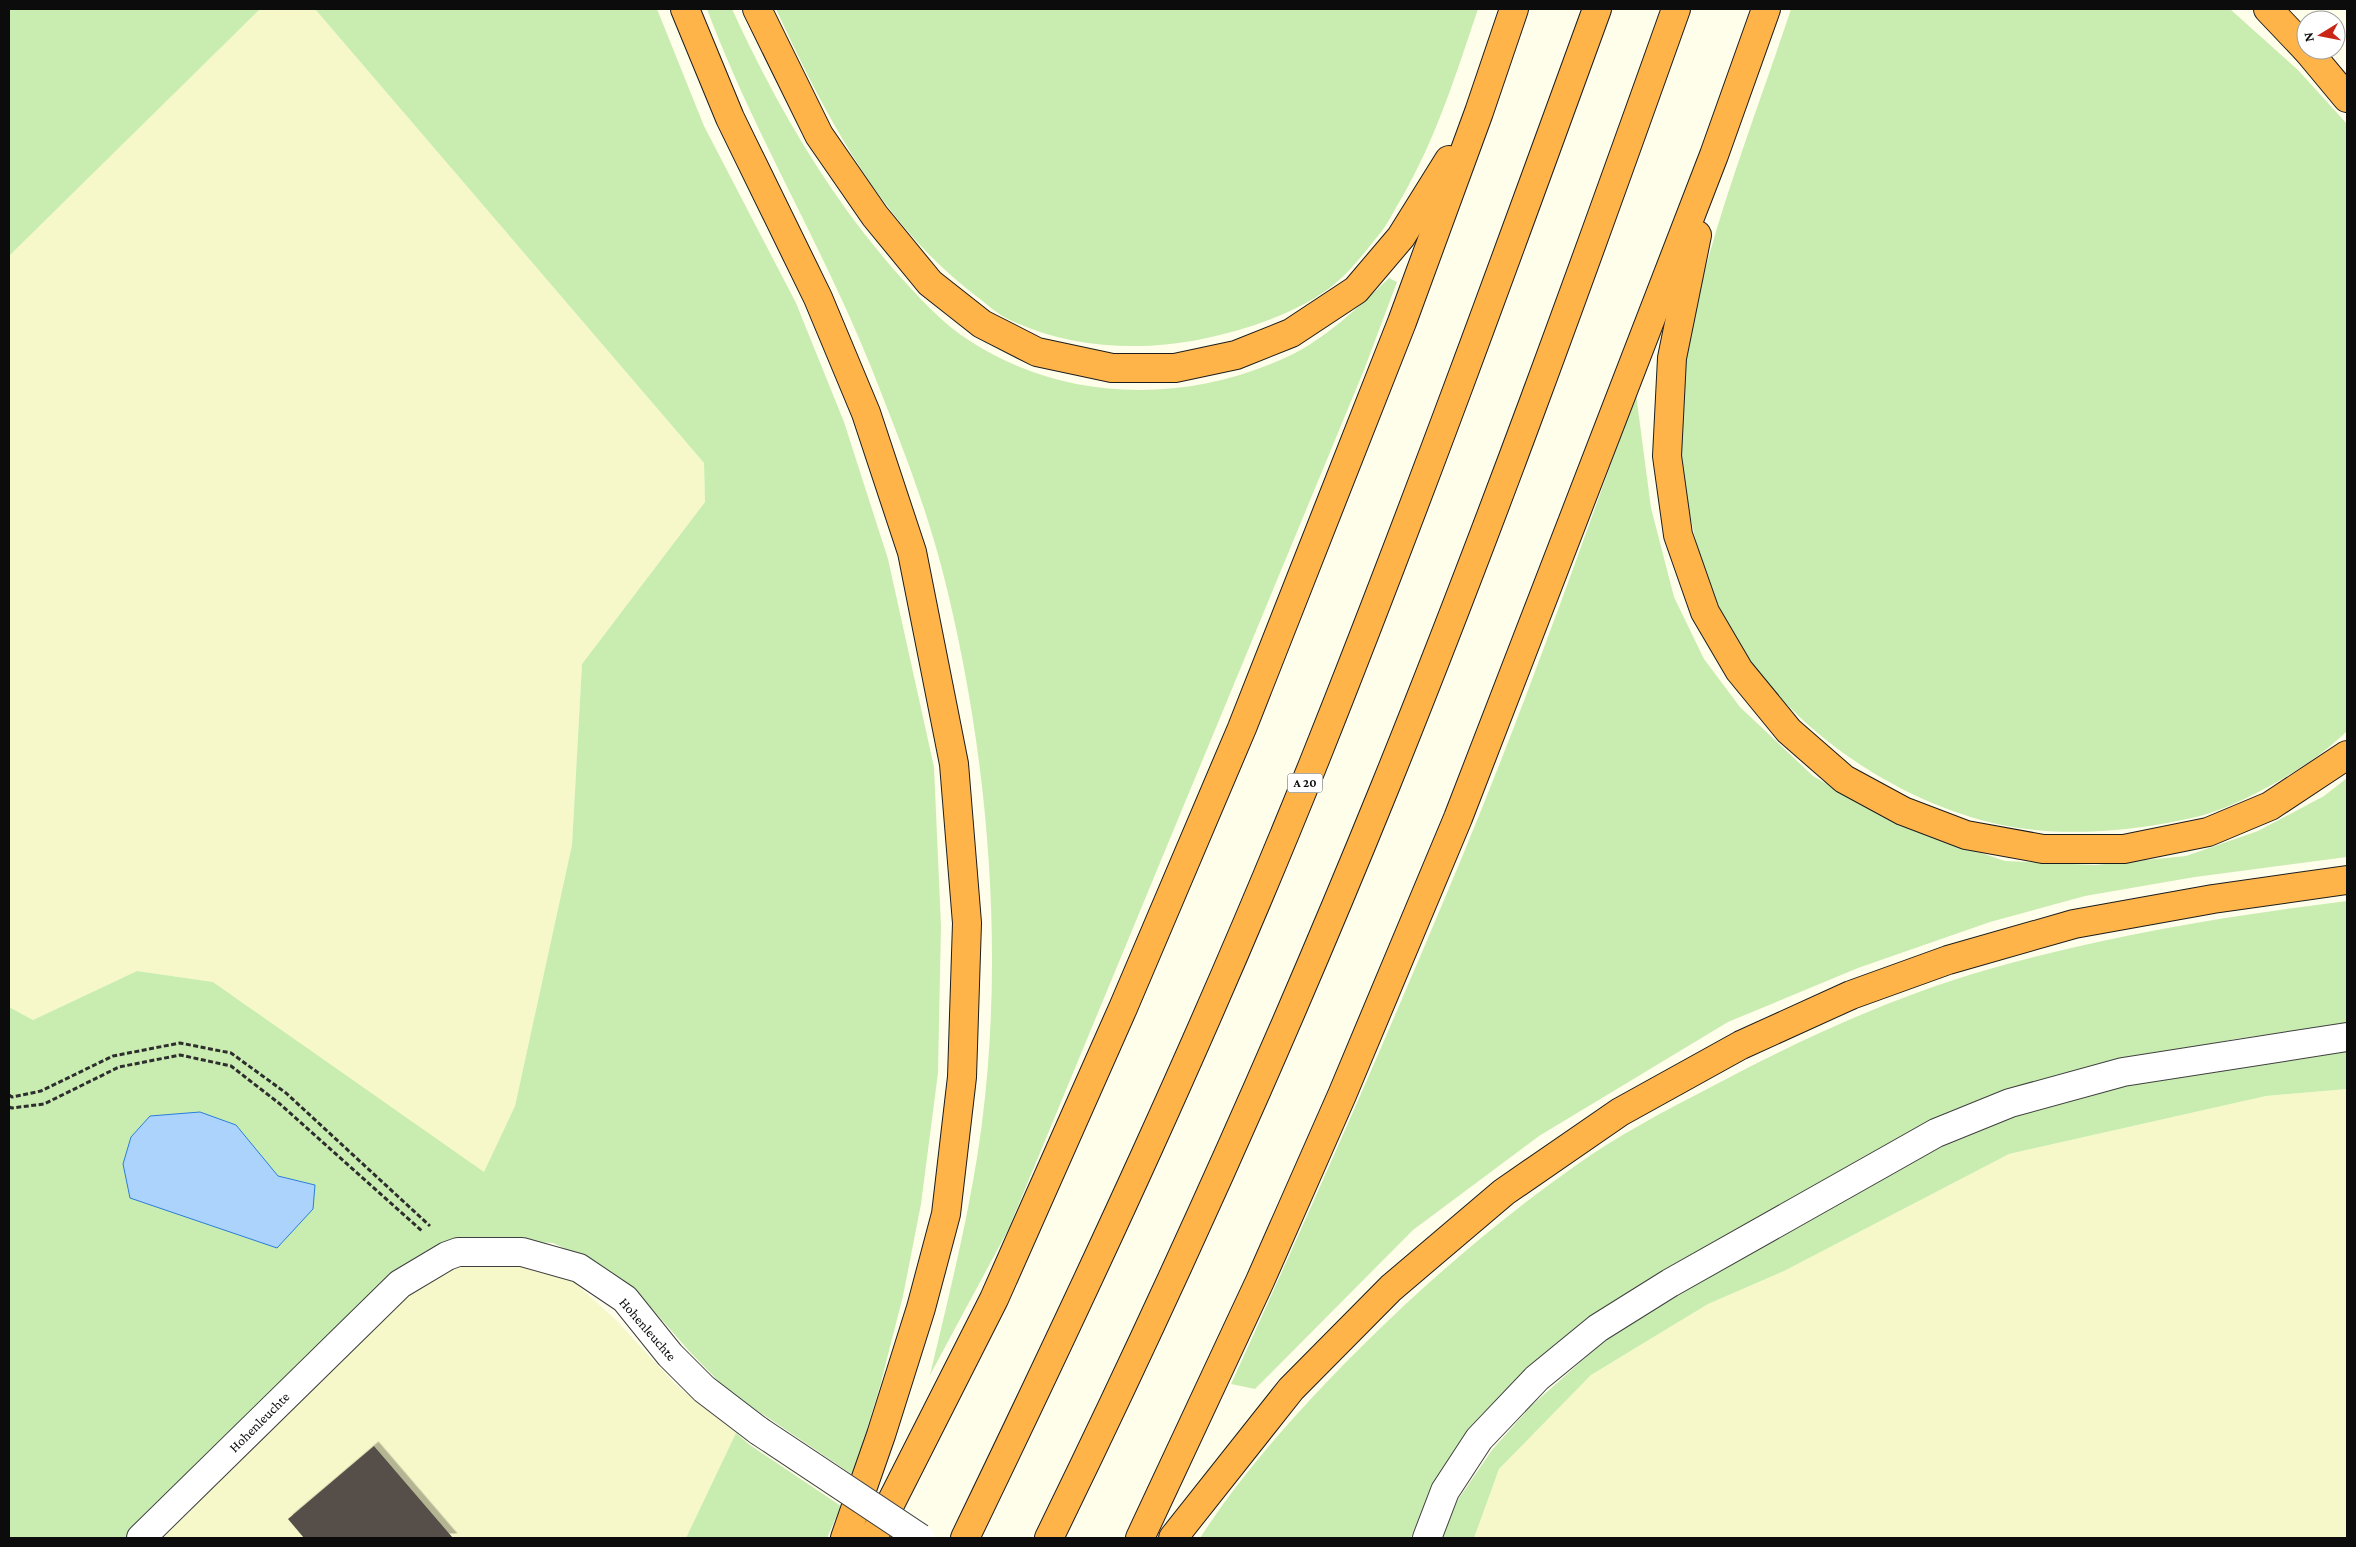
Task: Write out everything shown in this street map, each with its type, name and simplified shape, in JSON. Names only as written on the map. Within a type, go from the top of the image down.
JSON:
[{"type":"highway","points":[[685,9],[730,118],[818,298],[866,413],[912,552],[954,764],[967,923],[962,1076],[946,1214],[921,1308],[881,1435],[849,1521],[845,1538]]},
{"type":"highway","points":[[757,9],[819,135],[875,216],[930,283],[982,324],[1037,352],[1112,368],[1175,368],[1236,355],[1291,333],[1356,290],[1401,237],[1479,112]]},
{"type":"highway","points":[[873,1538],[998,1290],[1123,1008],[1242,728],[1402,322],[1479,112],[1514,9]]},
{"type":"highway","name":"A 20","points":[[965,1538],[1060,1342],[1194,1046],[1315,759],[1473,351],[1596,9]]},
{"type":"highway","points":[[1049,1538],[1129,1375],[1271,1056],[1385,788],[1546,374],[1676,9]]},
{"type":"highway","points":[[1140,1538],[1260,1280],[1342,1095],[1458,818],[1714,155],[1766,9]]},
{"type":"highway","points":[[2269,9],[2296,29]]},
{"type":"highway","points":[[2269,9],[2296,39]]},
{"type":"highway","points":[[2315,60],[2347,98]]},
{"type":"highway","points":[[2337,60],[2347,68]]},
{"type":"highway","points":[[1714,155],[1672,358],[1667,456],[1678,535],[1705,612],[1739,670],[1789,732],[1844,779],[1903,811],[1966,835],[2043,849],[2124,849],[2208,832],[2270,806],[2347,755]]},
{"type":"highway","points":[[1173,1538],[1291,1389],[1391,1288],[1504,1192],[1620,1112],[1741,1045],[1851,995],[1948,960],[2074,924],[2213,899],[2347,880]]},
{"type":"street","points":[[1427,1538],[1444,1491],[1479,1439],[1537,1378],[1598,1328],[1670,1283],[1936,1133],[2010,1103],[2123,1072],[2347,1037]]},
{"type":"street","name":"Hohenleuchte","points":[[141,1538],[400,1284],[452,1254],[522,1252],[579,1268],[625,1299],[670,1356],[704,1389],[760,1431],[920,1538]]},
{"type":"path","points":[[9,1095],[42,1090],[113,1056],[122,1054],[180,1043],[230,1053],[286,1093],[452,1254]]},
{"type":"path","points":[[9,1107],[44,1104],[119,1067],[180,1055],[232,1066],[280,1104],[438,1245],[452,1254]]},
{"type":"green space","points":[[9,9],[260,9],[9,256]]},
{"type":"green space","points":[[260,9],[315,9],[704,463],[705,502],[582,664],[572,845],[515,1106],[484,1173],[213,982],[137,971],[33,1020],[9,1007],[9,256]]},
{"type":"green space","points":[[315,9],[657,9],[704,126],[796,303],[844,422],[888,559],[934,767],[941,926],[938,1073],[921,1204],[903,1296],[880,1386],[853,1475],[728,1391],[689,1351],[648,1304],[604,1267],[553,1243],[460,1238],[400,1284],[141,1538],[9,1538],[9,1007],[33,1020],[137,971],[213,982],[484,1172],[515,1106],[572,845],[582,664],[705,502],[704,463]]},
{"type":"green space","points":[[707,9],[732,9],[768,82],[808,152],[830,186],[878,251],[912,290],[944,321],[970,341],[1007,361],[1046,376],[1086,386],[1127,390],[1169,389],[1210,383],[1250,372],[1302,349],[1342,321],[1389,278],[1397,282],[1364,370],[1008,1230],[930,1375],[972,1186],[982,1123],[989,1055],[992,985],[988,844],[970,704],[958,636],[942,569],[927,518],[900,442],[852,322],[745,100]]},
{"type":"green space","points":[[776,9],[1478,9],[1462,58],[1425,153],[1382,231],[1343,277],[1323,293],[1291,311],[1237,331],[1178,343],[1129,346],[1104,345],[1056,337],[1010,320],[976,296],[942,267],[912,236],[884,202],[859,165],[815,88]]},
{"type":"green space","points":[[1791,9],[2230,9],[2298,70],[2347,124],[2347,731],[2318,756],[2262,790],[2225,807],[2202,815],[2167,823],[2125,829],[2082,832],[2060,832],[1997,824],[1954,812],[1912,794],[1871,771],[1832,745],[1797,714],[1765,680],[1738,643],[1717,603],[1702,565],[1695,538],[1681,457],[1680,402],[1683,373],[1697,301],[1717,227]]},
{"type":"green space","points":[[1636,394],[1651,508],[1674,597],[1704,659],[1740,707],[1813,776],[1896,824],[2005,861],[2095,865],[2186,856],[2258,831],[2324,796],[2347,778],[2347,857],[2195,877],[2085,896],[1990,922],[1858,968],[1728,1022],[1539,1136],[1413,1230],[1255,1389],[1231,1384],[1348,1124],[1484,804],[1573,570]]},
{"type":"green space","points":[[2347,901],[2347,1024],[2235,1039],[2121,1063],[1987,1102],[1523,1377],[1496,1401],[1471,1428],[1431,1487],[1411,1538],[1200,1538],[1220,1508],[1265,1450],[1340,1368],[1392,1317],[1458,1257],[1551,1183],[1608,1144],[1676,1105],[1846,1021],[1915,993],[1986,970],[2075,947],[2165,928]]},
{"type":"green space","points":[[2347,1048],[2347,1089],[2266,1096],[2009,1154],[1784,1271],[1708,1304],[1591,1375],[1499,1469],[1474,1538],[1442,1538],[1457,1501],[1492,1450],[1531,1406],[1602,1343],[1678,1289],[1947,1140],[2028,1109],[2125,1081]]},
{"type":"green space","points":[[2347,1089],[2347,1538],[1474,1538],[1499,1469],[1591,1375],[1708,1304],[1784,1271],[2009,1154],[2266,1096]]},
{"type":"green space","points":[[491,1261],[533,1267],[575,1283],[615,1319],[676,1385],[736,1433],[686,1538],[141,1538],[400,1284],[444,1269]]},
{"type":"green space","points":[[736,1433],[750,1445],[841,1506],[827,1538],[686,1538]]},
{"type":"water","points":[[200,1112],[236,1125],[278,1176],[315,1185],[313,1209],[277,1248],[130,1198],[123,1164],[131,1137],[150,1116]]},
{"type":"building","points":[[374,1446],[453,1538],[304,1538],[288,1519]]}]
